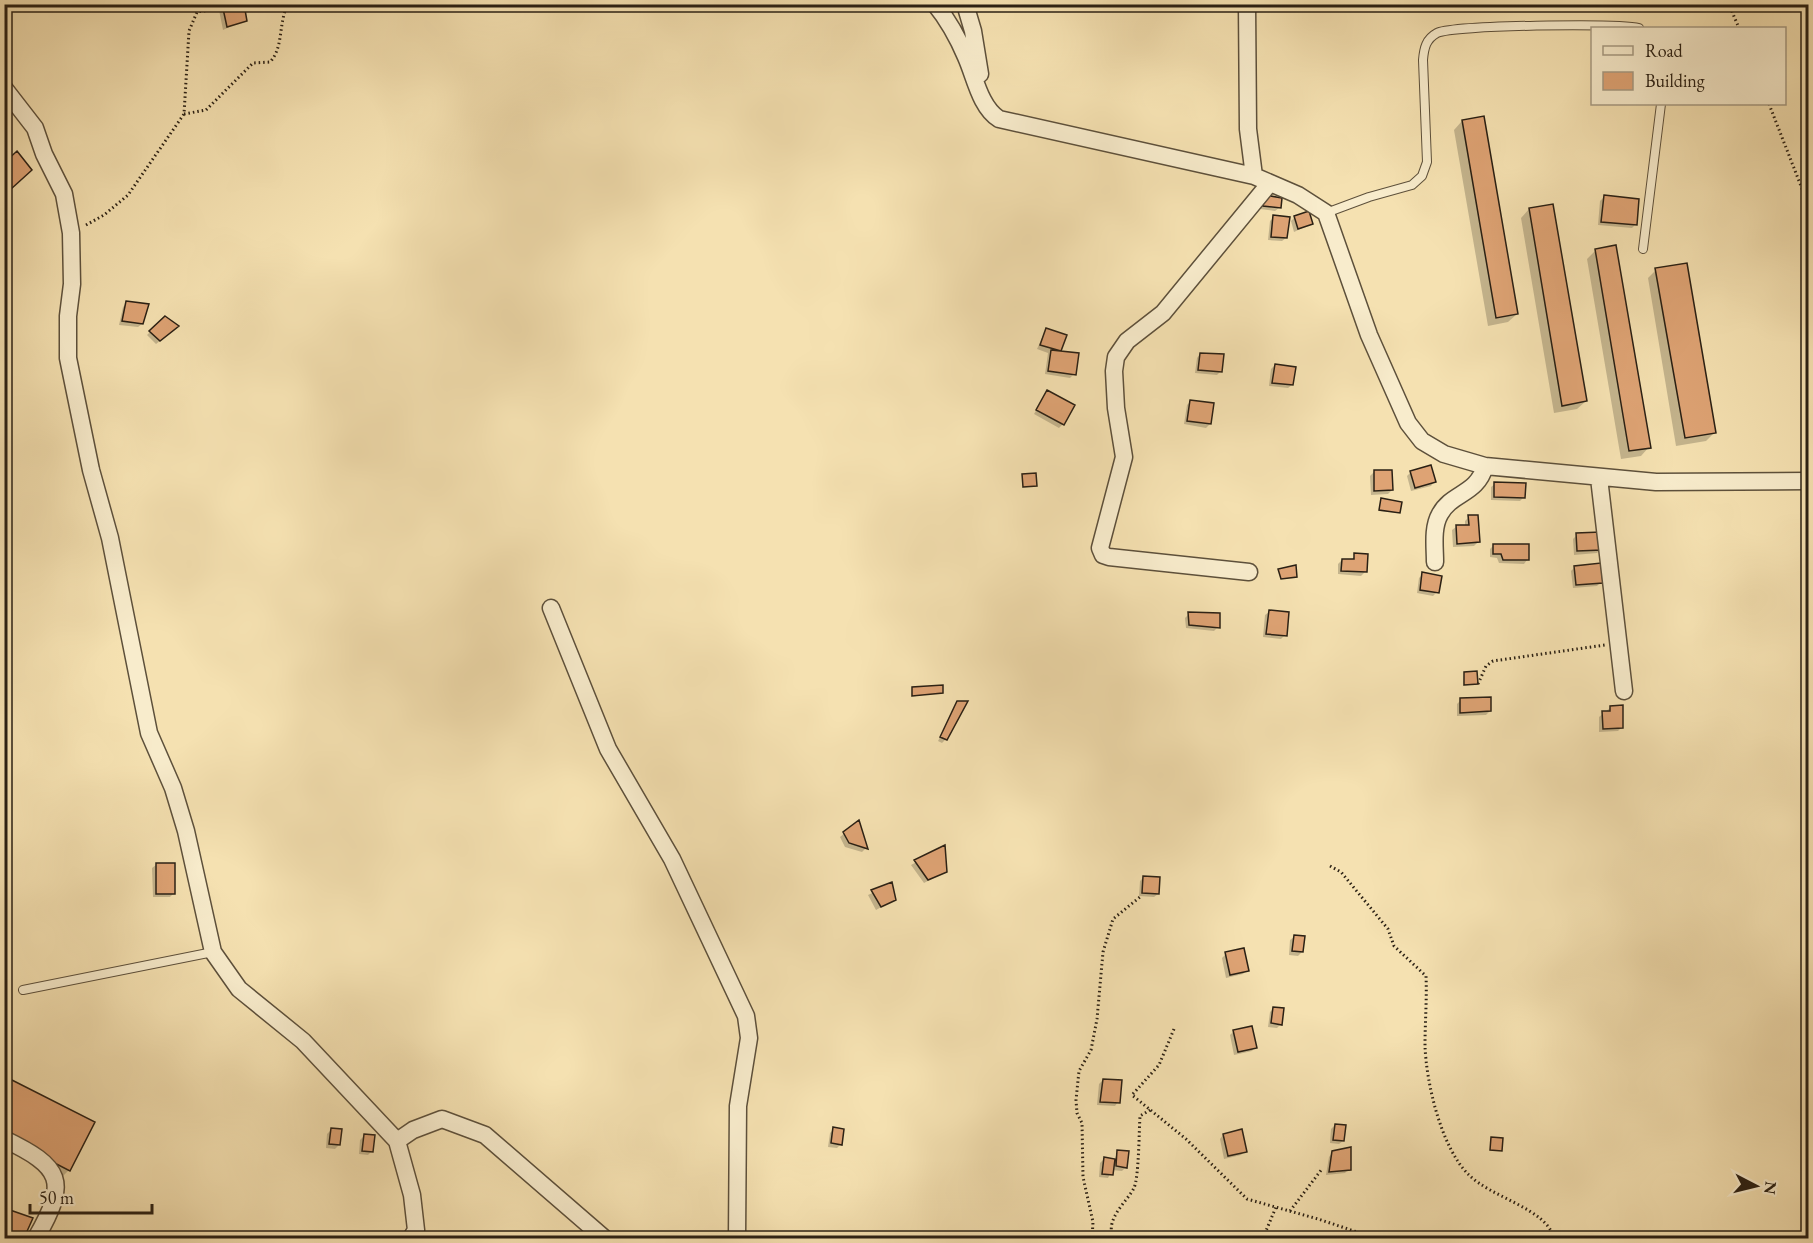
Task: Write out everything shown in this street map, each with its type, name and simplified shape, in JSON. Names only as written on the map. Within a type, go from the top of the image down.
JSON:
[{"type":"street","points":[[935,4],[946,17],[965,54],[985,105],[992,115],[1008,123],[1254,176],[1298,195],[1326,213],[1369,335],[1408,423],[1422,441],[1444,454],[1485,466],[1599,478],[1656,482],[1809,481]]},
{"type":"street","points":[[965,4],[973,31],[985,105]]},
{"type":"street","points":[[1247,4],[1248,129],[1254,176]]},
{"type":"street","points":[[4,88],[35,128],[44,154],[64,194],[71,233],[72,284],[68,316],[68,357],[91,470],[110,538],[149,733],[172,788],[186,831],[213,952],[239,989],[303,1041],[397,1141],[412,1195],[416,1230],[411,1239]]},
{"type":"street","points":[[1249,572],[1109,557],[1103,555],[1100,548],[1124,457],[1114,388],[1116,357],[1127,341],[1163,313],[1269,184]]},
{"type":"street","points":[[1435,562],[1436,529],[1440,514],[1449,504],[1478,483],[1485,466]]},
{"type":"street","points":[[1599,478],[1624,692]]},
{"type":"street","points":[[551,608],[608,749],[672,859],[746,1016],[748,1038],[738,1106],[736,1239]]},
{"type":"street","points":[[397,1141],[413,1130],[442,1119],[485,1135],[604,1239]]},
{"type":"street","points":[[4,1138],[47,1163],[55,1175],[56,1188],[52,1210],[36,1239]]},
{"type":"lane","points":[[1326,213],[1369,197],[1412,185],[1422,176],[1426,162],[1423,60],[1425,46],[1436,33],[1445,30],[1484,27],[1622,27]]},
{"type":"lane","points":[[1643,249],[1661,105]]},
{"type":"lane","points":[[23,990],[213,952]]},
{"type":"path","points":[[184,114],[206,110],[253,63],[270,62],[278,54],[281,17],[288,4]]},
{"type":"path","points":[[1739,27],[1730,6],[1740,4]]},
{"type":"path","points":[[71,233],[104,215],[128,195],[184,114],[189,32],[197,12],[217,9]]},
{"type":"path","points":[[1769,105],[1809,204]]},
{"type":"path","points":[[1478,684],[1486,666],[1493,661],[1618,643]]},
{"type":"path","points":[[1330,866],[1341,872],[1388,929],[1394,946],[1426,976],[1425,1046],[1433,1096],[1442,1131],[1458,1160],[1468,1174],[1495,1194],[1535,1214],[1551,1227],[1554,1239]]},
{"type":"path","points":[[1092,1239],[1093,1222],[1083,1177],[1082,1123],[1077,1113],[1079,1071],[1091,1050],[1097,1019],[1103,952],[1113,919],[1140,897]]},
{"type":"path","points":[[1174,1029],[1159,1065],[1132,1095],[1186,1139],[1247,1199],[1357,1232],[1362,1239]]},
{"type":"path","points":[[1113,1239],[1111,1233],[1118,1206],[1135,1187],[1140,1116],[1150,1110]]},
{"type":"path","points":[[1290,1211],[1322,1169]]},
{"type":"path","points":[[1263,1239],[1276,1207]]},
{"type":"building","points":[[222,4],[244,4],[247,21],[227,27]]},
{"type":"building","points":[[1484,116],[1518,314],[1496,318],[1462,120]]},
{"type":"building","points":[[17,151],[32,170],[11,189],[4,182],[4,163]]},
{"type":"building","points":[[1265,195],[1282,198],[1281,208],[1263,206]]},
{"type":"building","points":[[1604,195],[1639,199],[1637,225],[1601,222]]},
{"type":"building","points":[[1553,204],[1587,401],[1562,406],[1529,208]]},
{"type":"building","points":[[1309,211],[1313,224],[1298,229],[1294,216]]},
{"type":"building","points":[[1273,215],[1290,217],[1287,238],[1271,237]]},
{"type":"building","points":[[1616,245],[1651,448],[1629,451],[1595,249]]},
{"type":"building","points":[[1687,263],[1716,433],[1685,438],[1655,268]]},
{"type":"building","points":[[126,301],[149,304],[143,324],[122,321]]},
{"type":"building","points":[[165,316],[179,326],[160,341],[149,331]]},
{"type":"building","points":[[1046,328],[1067,335],[1061,351],[1040,345]]},
{"type":"building","points":[[1051,350],[1079,353],[1076,375],[1048,371]]},
{"type":"building","points":[[1200,353],[1224,354],[1222,372],[1198,370]]},
{"type":"building","points":[[1275,364],[1296,367],[1293,385],[1272,383]]},
{"type":"building","points":[[1047,390],[1075,405],[1064,425],[1036,410]]},
{"type":"building","points":[[1190,400],[1214,403],[1211,424],[1187,421]]},
{"type":"building","points":[[1431,465],[1436,482],[1415,488],[1410,471]]},
{"type":"building","points":[[1374,470],[1392,470],[1393,490],[1374,491]]},
{"type":"building","points":[[1036,473],[1037,486],[1023,487],[1022,474]]},
{"type":"building","points":[[1494,482],[1526,483],[1525,498],[1494,497]]},
{"type":"building","points":[[1381,498],[1402,502],[1400,513],[1379,510]]},
{"type":"building","points":[[1468,515],[1478,515],[1480,542],[1457,544],[1456,525],[1469,525]]},
{"type":"building","points":[[1601,532],[1602,550],[1577,551],[1576,533]]},
{"type":"building","points":[[1493,544],[1529,544],[1529,560],[1503,560],[1501,554],[1493,554]]},
{"type":"building","points":[[1354,553],[1368,554],[1367,572],[1341,571],[1342,559],[1354,559]]},
{"type":"building","points":[[1601,563],[1603,583],[1576,585],[1574,566]]},
{"type":"building","points":[[1296,565],[1297,577],[1281,579],[1278,569]]},
{"type":"building","points":[[1422,572],[1442,576],[1439,593],[1420,590]]},
{"type":"building","points":[[1269,610],[1289,612],[1287,636],[1266,634]]},
{"type":"building","points":[[1188,612],[1220,613],[1220,628],[1189,625]]},
{"type":"building","points":[[1477,671],[1478,684],[1464,685],[1464,672]]},
{"type":"building","points":[[943,685],[943,693],[912,696],[912,687]]},
{"type":"building","points":[[1491,697],[1491,711],[1460,713],[1460,698]]},
{"type":"building","points":[[957,701],[968,701],[947,740],[940,737]]},
{"type":"building","points":[[1623,705],[1623,728],[1603,729],[1602,711],[1610,711],[1610,706]]},
{"type":"building","points":[[859,820],[868,849],[849,843],[843,832]]},
{"type":"building","points":[[945,845],[947,872],[928,880],[914,860]]},
{"type":"building","points":[[156,863],[175,863],[175,894],[156,894]]},
{"type":"building","points":[[1143,876],[1160,877],[1159,894],[1142,893]]},
{"type":"building","points":[[892,882],[896,900],[881,907],[871,890]]},
{"type":"building","points":[[1294,935],[1305,936],[1303,952],[1292,951]]},
{"type":"building","points":[[1244,948],[1249,971],[1230,975],[1225,952]]},
{"type":"building","points":[[1273,1007],[1284,1008],[1282,1025],[1271,1023]]},
{"type":"building","points":[[1252,1026],[1257,1048],[1238,1052],[1233,1030]]},
{"type":"building","points":[[4,1076],[95,1122],[70,1171],[4,1137]]},
{"type":"building","points":[[1103,1079],[1122,1080],[1120,1103],[1100,1102]]},
{"type":"building","points":[[1335,1124],[1346,1125],[1344,1141],[1333,1140]]},
{"type":"building","points":[[833,1127],[844,1129],[842,1145],[831,1143]]},
{"type":"building","points":[[331,1128],[342,1129],[340,1145],[329,1144]]},
{"type":"building","points":[[1242,1129],[1247,1152],[1228,1156],[1223,1134]]},
{"type":"building","points":[[364,1134],[375,1135],[373,1152],[362,1151]]},
{"type":"building","points":[[1491,1137],[1503,1138],[1502,1151],[1490,1150]]},
{"type":"building","points":[[1351,1147],[1351,1170],[1329,1172],[1332,1151]]},
{"type":"building","points":[[1117,1150],[1129,1151],[1127,1168],[1116,1166]]},
{"type":"building","points":[[1104,1157],[1115,1159],[1113,1175],[1102,1174]]},
{"type":"building","points":[[10,1210],[33,1218],[24,1238],[4,1238],[4,1222]]}]
